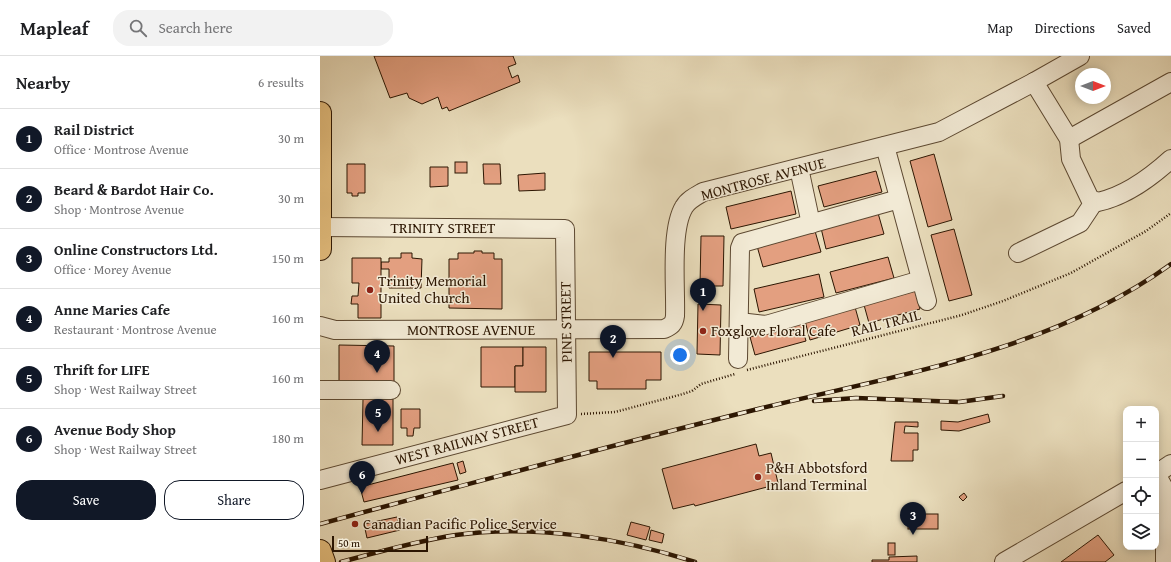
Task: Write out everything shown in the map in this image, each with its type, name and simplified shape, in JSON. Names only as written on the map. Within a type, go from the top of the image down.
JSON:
[{"type":"main road","points":[[320,126],[320,249]]},
{"type":"main road","points":[[320,551],[324,562]]},
{"type":"street","name":"MONTROSE AVENUE","points":[[320,326],[335,330],[664,329],[669,327],[674,322],[676,316],[676,231],[684,206],[704,192],[928,135],[948,128],[1080,56]]},
{"type":"street","points":[[1034,82],[1069,139],[1071,159],[1090,199],[1094,202],[1120,196],[1143,181],[1171,159]]},
{"type":"street","points":[[1069,139],[1171,82]]},
{"type":"street","points":[[885,146],[927,301]]},
{"type":"street","points":[[799,168],[811,224]]},
{"type":"street","points":[[741,367],[739,322],[740,248],[742,243],[899,199]]},
{"type":"street","points":[[1018,253],[1080,223],[1094,202]]},
{"type":"street","name":"TRINITY STREET","points":[[320,227],[565,229]]},
{"type":"street","name":"PINE STREET","points":[[565,229],[567,415]]},
{"type":"street","points":[[739,322],[766,325],[921,280]]},
{"type":"street","points":[[320,390],[391,390]]},
{"type":"street","name":"WEST RAILWAY STREET","points":[[320,480],[567,415]]},
{"type":"street","points":[[1159,472],[1171,464]]},
{"type":"street","points":[[1159,478],[1168,490],[1167,554]]},
{"type":"street","points":[[1004,562],[1123,493]]},
{"type":"path","name":"RAIL TRAIL","points":[[567,415],[615,412],[692,391],[701,384],[741,367],[962,315],[1004,301],[1071,273],[1140,234],[1171,213]]},
{"type":"building","points":[[374,56],[513,56],[516,64],[508,67],[512,78],[518,75],[520,82],[449,111],[447,107],[442,109],[438,97],[422,104],[409,98],[407,93],[390,98]]},
{"type":"building","points":[[934,154],[952,220],[928,227],[910,161]]},
{"type":"building","points":[[455,162],[467,162],[467,173],[455,173]]},
{"type":"building","points":[[347,164],[365,164],[365,193],[358,193],[358,196],[352,196],[352,193],[347,193]]},
{"type":"building","points":[[483,164],[500,164],[501,184],[484,184]]},
{"type":"building","points":[[430,167],[448,167],[448,186],[430,187]]},
{"type":"building","points":[[876,171],[882,192],[824,207],[818,186]]},
{"type":"building","points":[[545,173],[545,190],[519,191],[518,175]]},
{"type":"building","points":[[791,191],[796,214],[731,229],[726,207]]},
{"type":"building","points":[[878,213],[884,234],[826,249],[821,228]]},
{"type":"building","points":[[954,229],[972,295],[949,301],[931,235]]},
{"type":"building","points":[[815,231],[821,252],[763,267],[757,246]]},
{"type":"building","points":[[701,236],[724,236],[723,286],[700,286]]},
{"type":"building","points":[[474,251],[494,253],[494,259],[502,259],[502,309],[449,308],[449,259],[458,259],[458,253],[474,253]]},
{"type":"building","points":[[401,253],[412,253],[412,258],[422,259],[421,288],[389,288],[389,269],[381,269],[381,262],[389,262],[389,258],[401,258]]},
{"type":"building","points":[[888,257],[894,278],[836,293],[830,272]]},
{"type":"building","name":"Trinity Memorial United Church","points":[[352,258],[381,258],[381,318],[358,318],[358,304],[351,304],[352,296],[358,296],[359,283],[352,283]]},
{"type":"building","points":[[819,274],[824,297],[759,312],[754,289]]},
{"type":"building","points":[[915,291],[920,309],[869,323],[864,305]]},
{"type":"building","points":[[698,304],[721,305],[720,355],[697,354]]},
{"type":"building","points":[[855,307],[860,325],[810,340],[805,321]]},
{"type":"building","points":[[801,323],[806,341],[755,355],[750,337]]},
{"type":"building","points":[[339,345],[394,346],[394,382],[339,382]]},
{"type":"building","points":[[481,347],[523,347],[523,366],[515,366],[515,387],[481,387]]},
{"type":"building","points":[[523,347],[546,347],[546,392],[515,392],[515,366],[523,366]]},
{"type":"building","points":[[589,352],[661,352],[661,380],[646,380],[646,389],[597,389],[597,381],[589,381]]},
{"type":"building","points":[[363,399],[393,399],[393,445],[362,445]]},
{"type":"building","points":[[401,409],[420,409],[420,428],[414,428],[413,436],[407,436],[407,428],[401,428]]},
{"type":"building","points":[[988,414],[990,422],[959,431],[941,430],[941,421],[958,422]]},
{"type":"building","points":[[895,422],[918,422],[918,427],[905,426],[904,433],[918,433],[918,450],[913,450],[913,461],[891,461]]},
{"type":"building","points":[[756,444],[759,456],[771,453],[778,483],[695,506],[694,504],[673,509],[662,469]]},
{"type":"building","points":[[463,461],[466,472],[460,474],[457,463]]},
{"type":"building","points":[[453,463],[458,480],[364,502],[360,487]]},
{"type":"building","points":[[964,493],[967,497],[963,501],[959,497]]},
{"type":"building","points":[[908,514],[938,514],[938,529],[908,529]]},
{"type":"building","points":[[397,517],[400,530],[367,538],[364,524]]},
{"type":"building","name":"Canadian Pacific Police Service","points":[[357,522],[358,525],[353,527],[352,524]]},
{"type":"building","points":[[631,522],[650,527],[646,540],[627,535]]},
{"type":"building","points":[[651,530],[664,534],[662,543],[649,540]]},
{"type":"building","points":[[1098,535],[1114,555],[1105,562],[1061,562]]},
{"type":"building","points":[[888,543],[895,543],[895,555],[888,555]]},
{"type":"building","points":[[917,556],[917,562],[872,562],[872,560],[889,560],[889,557]]},
{"type":"railway","points":[[320,524],[645,438],[754,410],[916,372],[970,357],[1023,340],[1075,319],[1124,294],[1171,264]]},
{"type":"railway","points":[[814,401],[856,398],[959,402],[1003,396]]},
{"type":"railway","points":[[341,562],[441,537],[486,532],[516,531],[577,535],[607,540],[667,553],[695,562]]},
{"type":"place","name":"Trinity Memorial United Church","points":[[370,290]]},
{"type":"place","name":"Rail District","points":[[703,311]]},
{"type":"place","name":"Foxglove Floral Cafe","points":[[703,331]]},
{"type":"place","name":"Beard & Bardot Hair Co.","points":[[613,358]]},
{"type":"place","name":"Anne Maries Cafe","points":[[377,373]]},
{"type":"place","name":"Thrift for LIFE","points":[[378,432]]},
{"type":"place","name":"P&H Abbotsford Inland Terminal","points":[[758,477]]},
{"type":"place","name":"Avenue Body Shop","points":[[362,494]]},
{"type":"place","name":"Canadian Pacific Police Service","points":[[355,524]]},
{"type":"place","name":"Online Constructors Ltd.","points":[[913,535]]}]
